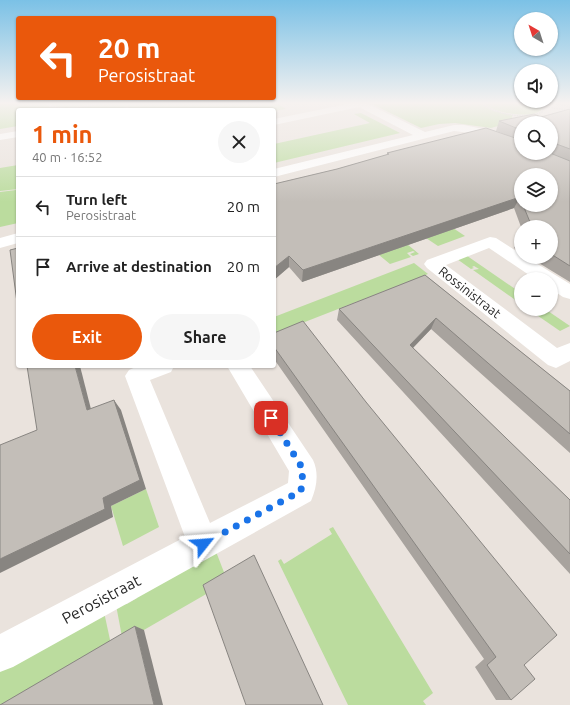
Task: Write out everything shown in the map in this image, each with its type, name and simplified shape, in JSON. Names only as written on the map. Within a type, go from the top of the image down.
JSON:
[{"type":"street","points":[[276,172],[422,136]]},
{"type":"street","points":[[494,136],[514,144]]},
{"type":"street","points":[[0,243],[16,239]]},
{"type":"street","name":"Rossinistraat","points":[[537,272],[490,242],[433,264],[556,359],[570,351]]},
{"type":"street","points":[[558,285],[570,293]]},
{"type":"street","points":[[158,368],[137,376],[203,544]]},
{"type":"street","name":"Perosistraat","points":[[0,654],[301,491],[303,469],[239,368]]},
{"type":"green space","points":[[311,136],[388,136],[276,163],[276,144]]},
{"type":"green space","points":[[16,165],[16,189],[0,191],[0,168]]},
{"type":"green space","points":[[16,190],[16,223],[0,227],[0,192]]},
{"type":"green space","points":[[453,228],[465,236],[438,246],[426,238]]},
{"type":"green space","points":[[407,244],[419,254],[413,256],[410,254],[415,252],[413,251],[407,253],[411,257],[390,264],[379,255]]},
{"type":"green space","points":[[460,251],[514,288],[514,299],[473,270],[479,269],[474,266],[472,267],[474,268],[471,269],[450,254]]},
{"type":"green space","points":[[414,263],[428,274],[276,333],[276,316]]},
{"type":"green space","points":[[538,316],[555,316],[570,326],[560,331]]},
{"type":"green space","points":[[146,489],[159,527],[123,546],[111,506]]},
{"type":"green space","points":[[333,527],[433,693],[423,701],[426,705],[348,705],[278,561],[281,559],[284,564],[332,534],[329,529]]},
{"type":"green space","points":[[215,549],[227,580],[208,593],[123,642],[116,605],[127,604],[137,598],[137,593]]},
{"type":"green space","points":[[104,612],[112,649],[0,705],[0,670]]},
{"type":"building","points":[[455,136],[509,136],[514,138],[514,160],[558,160],[558,156],[570,161],[570,266],[558,258],[558,220],[529,220],[526,212],[558,212],[558,168],[514,168],[514,199],[303,270],[289,256],[276,266],[276,184],[337,169],[389,154],[387,153]]},
{"type":"building","points":[[558,136],[570,136],[570,149],[558,145]]},
{"type":"building","points":[[16,248],[16,295],[10,250]]},
{"type":"building","points":[[425,275],[570,391],[570,434],[436,318],[410,345],[570,500],[570,554],[339,309]]},
{"type":"building","points":[[303,321],[366,402],[557,635],[524,665],[535,679],[511,700],[487,665],[496,657],[276,350],[276,332]]},
{"type":"building","points":[[27,368],[76,368],[87,410],[114,400],[140,480],[103,498],[105,509],[0,559],[0,445],[37,430]]},
{"type":"building","points":[[254,555],[323,705],[246,705],[203,585]]},
{"type":"building","points":[[135,626],[154,705],[0,705]]},
{"type":"route","points":[[203,544],[301,491],[303,469],[271,418]]}]
